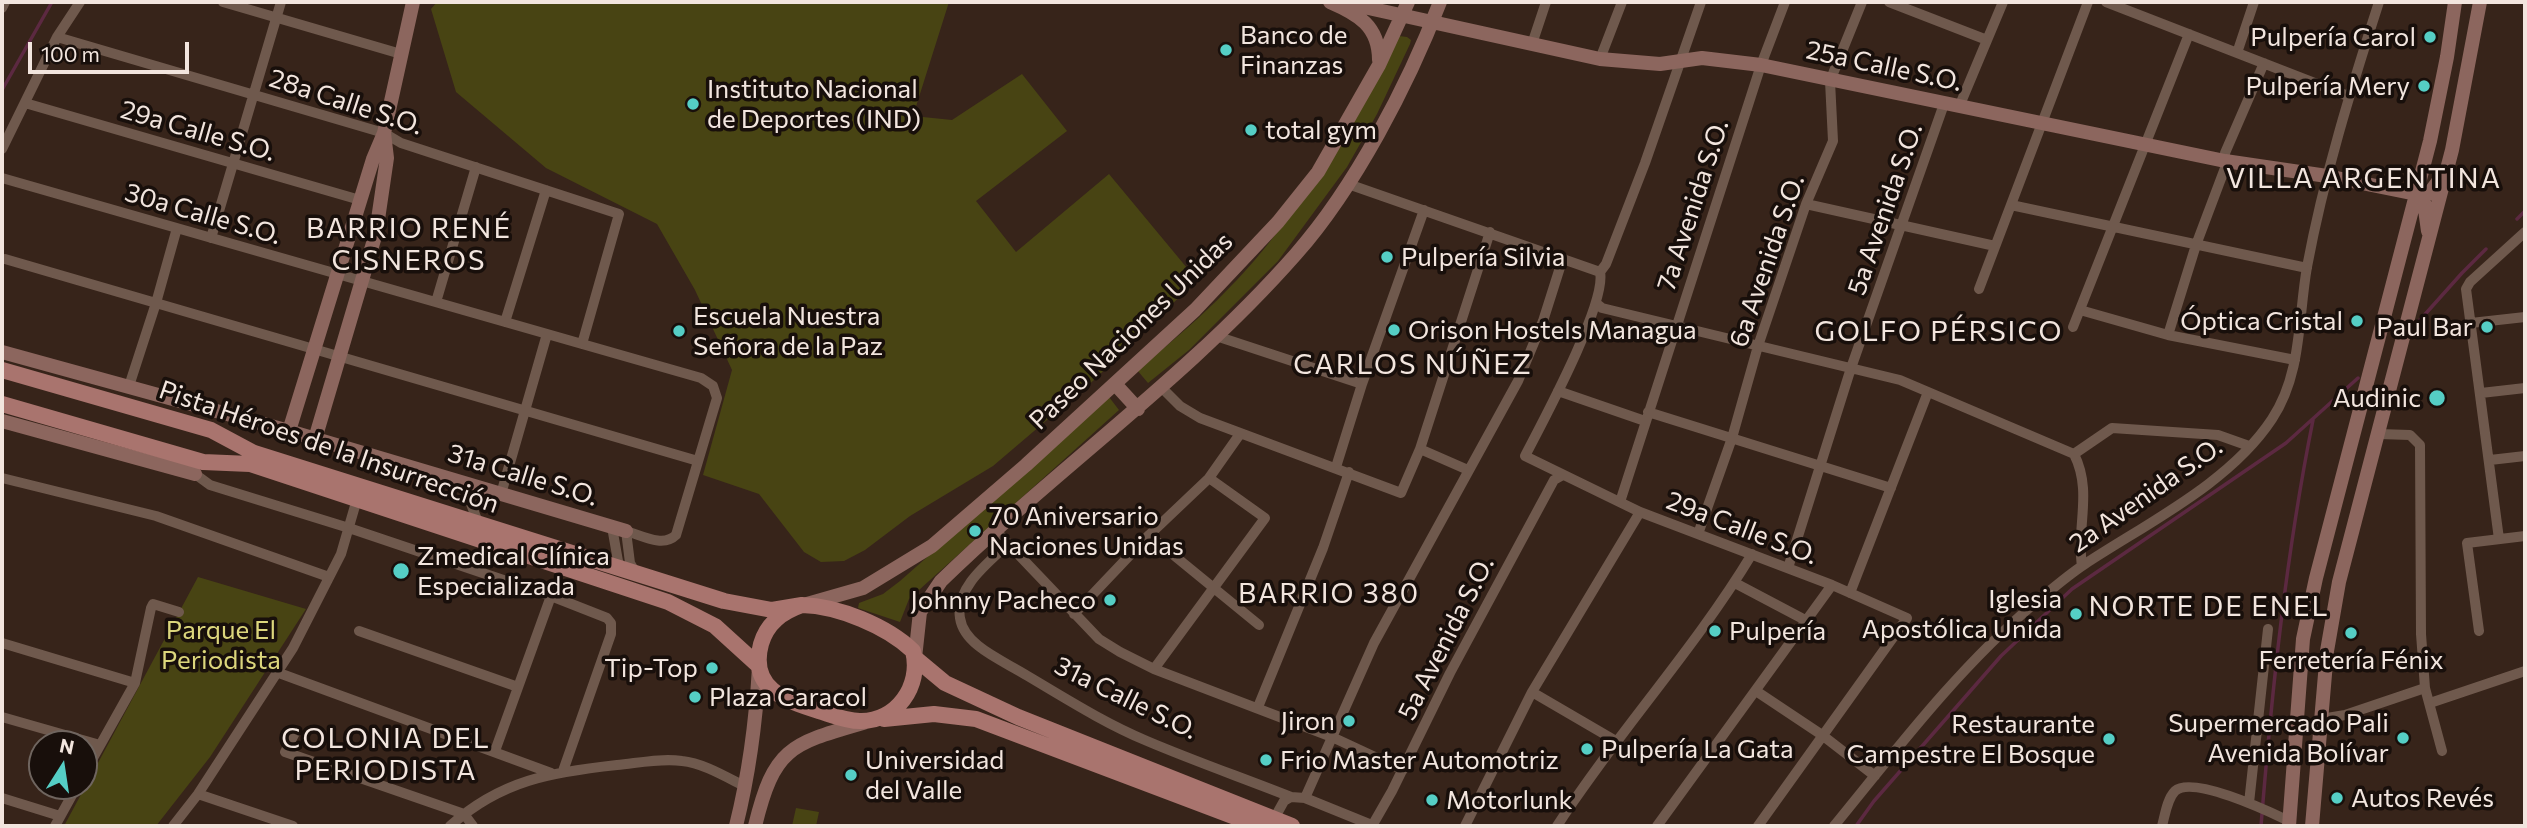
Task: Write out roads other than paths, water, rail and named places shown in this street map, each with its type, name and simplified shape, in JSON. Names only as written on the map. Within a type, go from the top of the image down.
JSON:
[{"type":"main road","points":[[289,431],[375,152],[384,133],[413,2]]},
{"type":"main road","points":[[1330,2],[1350,10],[1369,26],[1377,38],[1379,65]]},
{"type":"main road","name":"25a Calle S.O.","points":[[1341,2],[1405,8],[1432,22],[1600,59],[1637,63],[1680,62],[1702,58],[1761,65],[2225,161],[2327,176],[2416,194]]},
{"type":"main road","name":"Paseo Naciones Unidas","points":[[915,658],[920,612],[929,596],[964,558],[1138,409],[1216,336],[1298,252],[1348,184],[1396,96],[1440,2]]},
{"type":"main road","points":[[2292,824],[2303,639],[2316,578],[2430,141],[2455,2]]},
{"type":"main road","points":[[2312,826],[2327,651],[2339,582],[2448,168],[2480,2]]},
{"type":"main road","name":"Paseo Naciones Unidas","points":[[802,606],[863,588],[932,546],[1195,310],[1278,222],[1318,172],[1379,65],[1405,8]]},
{"type":"main road","points":[[316,439],[376,233],[387,158],[384,133]]},
{"type":"main road","points":[[2416,194],[2428,194],[2448,168]]},
{"type":"main road","points":[[2416,194],[2424,202],[2430,240]]},
{"type":"main road","name":"Pista Héroes de la Insurrección","points":[[2,352],[289,431]]},
{"type":"main road","name":"Pista Héroes de la Insurrección","points":[[2,370],[211,430],[254,453],[724,601],[772,610],[802,606]]},
{"type":"main road","points":[[1115,384],[1138,409]]},
{"type":"main road","name":"Pista Héroes de la Insurrección","points":[[2,404],[203,462],[250,464],[668,602],[715,626],[759,666]]},
{"type":"main road","points":[[2,421],[195,474]]},
{"type":"main road","name":"31a Calle S.O.","points":[[289,431],[619,529]]},
{"type":"main road","points":[[736,826],[746,787],[755,726],[762,642],[770,626],[786,611],[802,606],[830,609],[886,630],[905,644],[913,651],[915,674],[907,694],[895,710],[878,719],[817,737],[787,753],[768,784],[755,826]]},
{"type":"main road","points":[[915,658],[936,677],[1069,739],[1292,826]]},
{"type":"main road","points":[[759,666],[765,682],[785,699],[842,718],[862,721],[934,714],[976,719],[1259,826]]},
{"type":"main road","points":[[2292,824],[2307,810],[2310,774],[2318,755]]},
{"type":"street","points":[[2,8],[5,2]]},
{"type":"street","points":[[2,149],[57,37],[80,2]]},
{"type":"street","points":[[223,2],[401,54]]},
{"type":"street","points":[[211,238],[281,2]]},
{"type":"street","points":[[1532,44],[1546,2]]},
{"type":"street","points":[[1600,59],[1622,2]]},
{"type":"street","points":[[1563,475],[1525,456],[1597,304],[1600,272],[1606,264],[1645,163],[1701,2]]},
{"type":"street","name":"7a Avenida S.O.","points":[[1620,502],[1761,65],[1785,2]]},
{"type":"street","name":"6a Avenida S.O.","points":[[1698,534],[1732,438],[1758,346],[1806,204],[1833,141],[1830,80],[1862,2]]},
{"type":"street","points":[[1889,2],[1987,40]]},
{"type":"street","name":"5a Avenida S.O.","points":[[1788,568],[1851,368],[1901,226],[1952,106],[1987,40],[2003,2]]},
{"type":"street","points":[[1979,289],[2088,2]]},
{"type":"street","points":[[2106,2],[2348,96]]},
{"type":"street","points":[[2237,53],[2255,2]]},
{"type":"street","name":"2a Avenida S.O.","points":[[1834,826],[1966,669],[2034,605],[2082,566],[2186,499],[2231,464],[2272,419],[2293,371],[2307,268],[2327,176],[2348,96],[2379,2]]},
{"type":"street","points":[[2073,327],[2189,34]]},
{"type":"street","name":"28a Calle S.O.","points":[[57,37],[384,133],[401,143],[619,214],[582,344]]},
{"type":"street","points":[[2168,335],[2196,245],[2225,168],[2225,153],[2264,63]]},
{"type":"street","name":"29a Calle S.O.","points":[[24,103],[360,200]]},
{"type":"street","points":[[436,302],[476,167]]},
{"type":"street","name":"30a Calle S.O.","points":[[2,178],[701,379],[713,386],[717,398],[698,461]]},
{"type":"street","points":[[1348,184],[1600,272]]},
{"type":"street","points":[[505,322],[546,190]]},
{"type":"street","points":[[1806,204],[1996,246]]},
{"type":"street","points":[[2011,205],[2307,268]]},
{"type":"street","points":[[1336,467],[1362,384],[1424,211]]},
{"type":"street","points":[[129,386],[177,228]]},
{"type":"street","points":[[1161,387],[1190,412],[1240,434],[1401,493],[1420,449],[1490,232]]},
{"type":"street","points":[[2499,539],[2466,289],[2470,282],[2525,232]]},
{"type":"street","points":[[1304,798],[1374,643],[1518,381],[1543,321],[1563,258]]},
{"type":"street","points":[[5,259],[698,461]]},
{"type":"street","points":[[1597,304],[1602,308],[1900,380],[2074,454],[2082,469],[2085,491],[2079,548],[2082,566]]},
{"type":"street","points":[[2080,310],[2168,335],[2295,360]]},
{"type":"street","points":[[2471,323],[2525,317]]},
{"type":"street","points":[[501,494],[547,334]]},
{"type":"street","points":[[1216,336],[1362,384]]},
{"type":"street","points":[[2481,393],[2525,387]]},
{"type":"street","points":[[1558,391],[1732,438],[1891,488]]},
{"type":"street","points":[[1850,593],[1928,392]]},
{"type":"street","points":[[2074,454],[2112,428],[2218,435],[2249,446]]},
{"type":"street","points":[[1074,614],[1149,535],[1209,478],[1240,434]]},
{"type":"street","points":[[2379,434],[2410,435],[2420,445],[2421,634],[2425,688],[2442,751]]},
{"type":"street","points":[[1420,449],[1468,470]]},
{"type":"street","points":[[2490,460],[2525,456]]},
{"type":"street","name":"31a Calle S.O.","points":[[619,529],[663,541],[676,535],[698,461]]},
{"type":"street","points":[[1258,707],[1323,548],[1349,472]]},
{"type":"street","points":[[195,474],[210,485],[349,528],[551,596],[607,618],[612,628],[558,772]]},
{"type":"street","name":"5a Avenida S.O.","points":[[1373,826],[1498,583],[1554,480],[1563,475]]},
{"type":"street","name":"29a Calle S.O.","points":[[1563,475],[1640,512],[1832,585],[1907,618],[1822,735]]},
{"type":"street","points":[[2,478],[156,516],[329,577]]},
{"type":"street","points":[[1154,669],[1265,518],[1209,478]]},
{"type":"street","points":[[463,483],[479,525]]},
{"type":"street","points":[[173,826],[198,794],[279,673],[346,540],[357,499]]},
{"type":"street","points":[[1465,826],[1532,692],[1640,512]]},
{"type":"street","points":[[619,529],[618,561],[629,572]]},
{"type":"street","points":[[619,529],[630,563],[629,572]]},
{"type":"street","points":[[996,531],[1099,639],[1154,669],[1332,737],[1403,770]]},
{"type":"street","points":[[1149,535],[1259,625]]},
{"type":"street","points":[[2479,631],[2467,543],[2525,536]]},
{"type":"street","name":"31a Calle S.O.","points":[[1007,545],[974,576],[964,595],[959,614],[962,629],[981,648],[1097,717],[1134,735],[1290,797],[1304,798],[1373,826]]},
{"type":"street","points":[[1557,826],[1616,741],[1735,583],[1752,554]]},
{"type":"street","points":[[1735,583],[1807,621]]},
{"type":"street","points":[[1657,826],[1832,585]]},
{"type":"street","points":[[495,751],[551,596]]},
{"type":"street","points":[[98,749],[135,683],[153,604],[179,612]]},
{"type":"street","points":[[2251,804],[2268,628]]},
{"type":"street","points":[[359,631],[517,687]]},
{"type":"street","points":[[2,643],[135,683]]},
{"type":"street","points":[[2430,703],[2525,671]]},
{"type":"street","points":[[279,673],[558,772]]},
{"type":"street","points":[[2320,719],[2345,715],[2425,688]]},
{"type":"street","points":[[1756,691],[1822,735],[1875,776]]},
{"type":"street","points":[[1532,692],[1616,741]]},
{"type":"street","points":[[2,717],[100,745]]},
{"type":"street","points":[[296,731],[285,752],[464,814],[473,826]]},
{"type":"street","points":[[1758,826],[1822,735]]},
{"type":"street","points":[[450,826],[464,814],[508,789],[533,778],[558,772],[634,763],[682,761],[711,770],[746,787]]},
{"type":"street","points":[[533,765],[537,771],[533,778]]},
{"type":"street","points":[[2162,826],[2166,808],[2175,790],[2183,788],[2216,790],[2292,824]]},
{"type":"street","points":[[198,794],[293,826]]},
{"type":"street","points":[[1274,819],[1284,801],[1290,797]]},
{"type":"street","points":[[2,798],[60,816]]},
{"type":"street","points":[[55,826],[69,800]]},
{"type":"waterway","points":[[2,90],[52,2]]},
{"type":"waterway","points":[[2517,219],[2525,211]]},
{"type":"waterway","points":[[2411,330],[2486,249]]},
{"type":"waterway","points":[[1856,826],[1874,801],[2001,656],[2072,589],[2286,443],[2358,378]]},
{"type":"waterway","points":[[2261,826],[2281,622],[2313,420]]},
{"type":"place","name":"Pulpería Carol","points":[[2430,37]]},
{"type":"place","name":"Banco de Finanzas","points":[[1226,50]]},
{"type":"place","name":"Pulpería Mery","points":[[2424,86]]},
{"type":"place","name":"Instituto Nacional de Deportes (IND)","points":[[693,104]]},
{"type":"place","name":"total gym","points":[[1251,130]]},
{"type":"place","name":"Pulpería Silvia","points":[[1387,257]]},
{"type":"place","name":"Óptica Cristal","points":[[2357,321]]},
{"type":"place","name":"Paul Bar","points":[[2487,327]]},
{"type":"place","name":"Orison Hostels Managua","points":[[1394,330]]},
{"type":"place","name":"Escuela Nuestra Señora de la Paz","points":[[679,331]]},
{"type":"place","name":"Audinic","points":[[2437,398]]},
{"type":"place","name":"70 Aniversario Naciones Unidas","points":[[975,531]]},
{"type":"place","name":"Zmedical Clínica Especializada","points":[[401,571]]},
{"type":"place","name":"Johnny Pacheco","points":[[1110,600]]},
{"type":"place","name":"Iglesia Apostólica Unida","points":[[2076,614]]},
{"type":"place","name":"Pulpería","points":[[1715,631]]},
{"type":"place","name":"Ferretería Fénix","points":[[2351,633]]},
{"type":"place","name":"Tip-Top","points":[[712,668]]},
{"type":"place","name":"Plaza Caracol","points":[[695,697]]},
{"type":"place","name":"Jiron","points":[[1349,721]]},
{"type":"place","name":"Supermercado Pali Avenida Bolívar","points":[[2403,738]]},
{"type":"place","name":"Restaurante Campestre El Bosque","points":[[2109,739]]},
{"type":"place","name":"Pulpería La Gata","points":[[1587,749]]},
{"type":"place","name":"Frio Master Automotriz","points":[[1266,760]]},
{"type":"place","name":"Universidad del Valle","points":[[851,775]]},
{"type":"place","name":"Autos Revés","points":[[2337,798]]},
{"type":"place","name":"Motorlunk","points":[[1432,800]]},
{"type":"district","name":"VILLA ARGENTINA","points":[[2364,179]]},
{"type":"district","name":"BARRIO RENÉ CISNEROS","points":[[409,245]]},
{"type":"district","name":"GOLFO PÉRSICO","points":[[1939,332]]},
{"type":"district","name":"CARLOS NÚÑEZ","points":[[1413,365]]},
{"type":"district","name":"BARRIO 380","points":[[1329,594]]},
{"type":"district","name":"NORTE DE ENEL","points":[[2209,607]]},
{"type":"district","name":"COLONIA DEL PERIODISTA","points":[[386,755]]},
{"type":"park label","name":"Parque El Periodista","points":[[221,645]]}]
